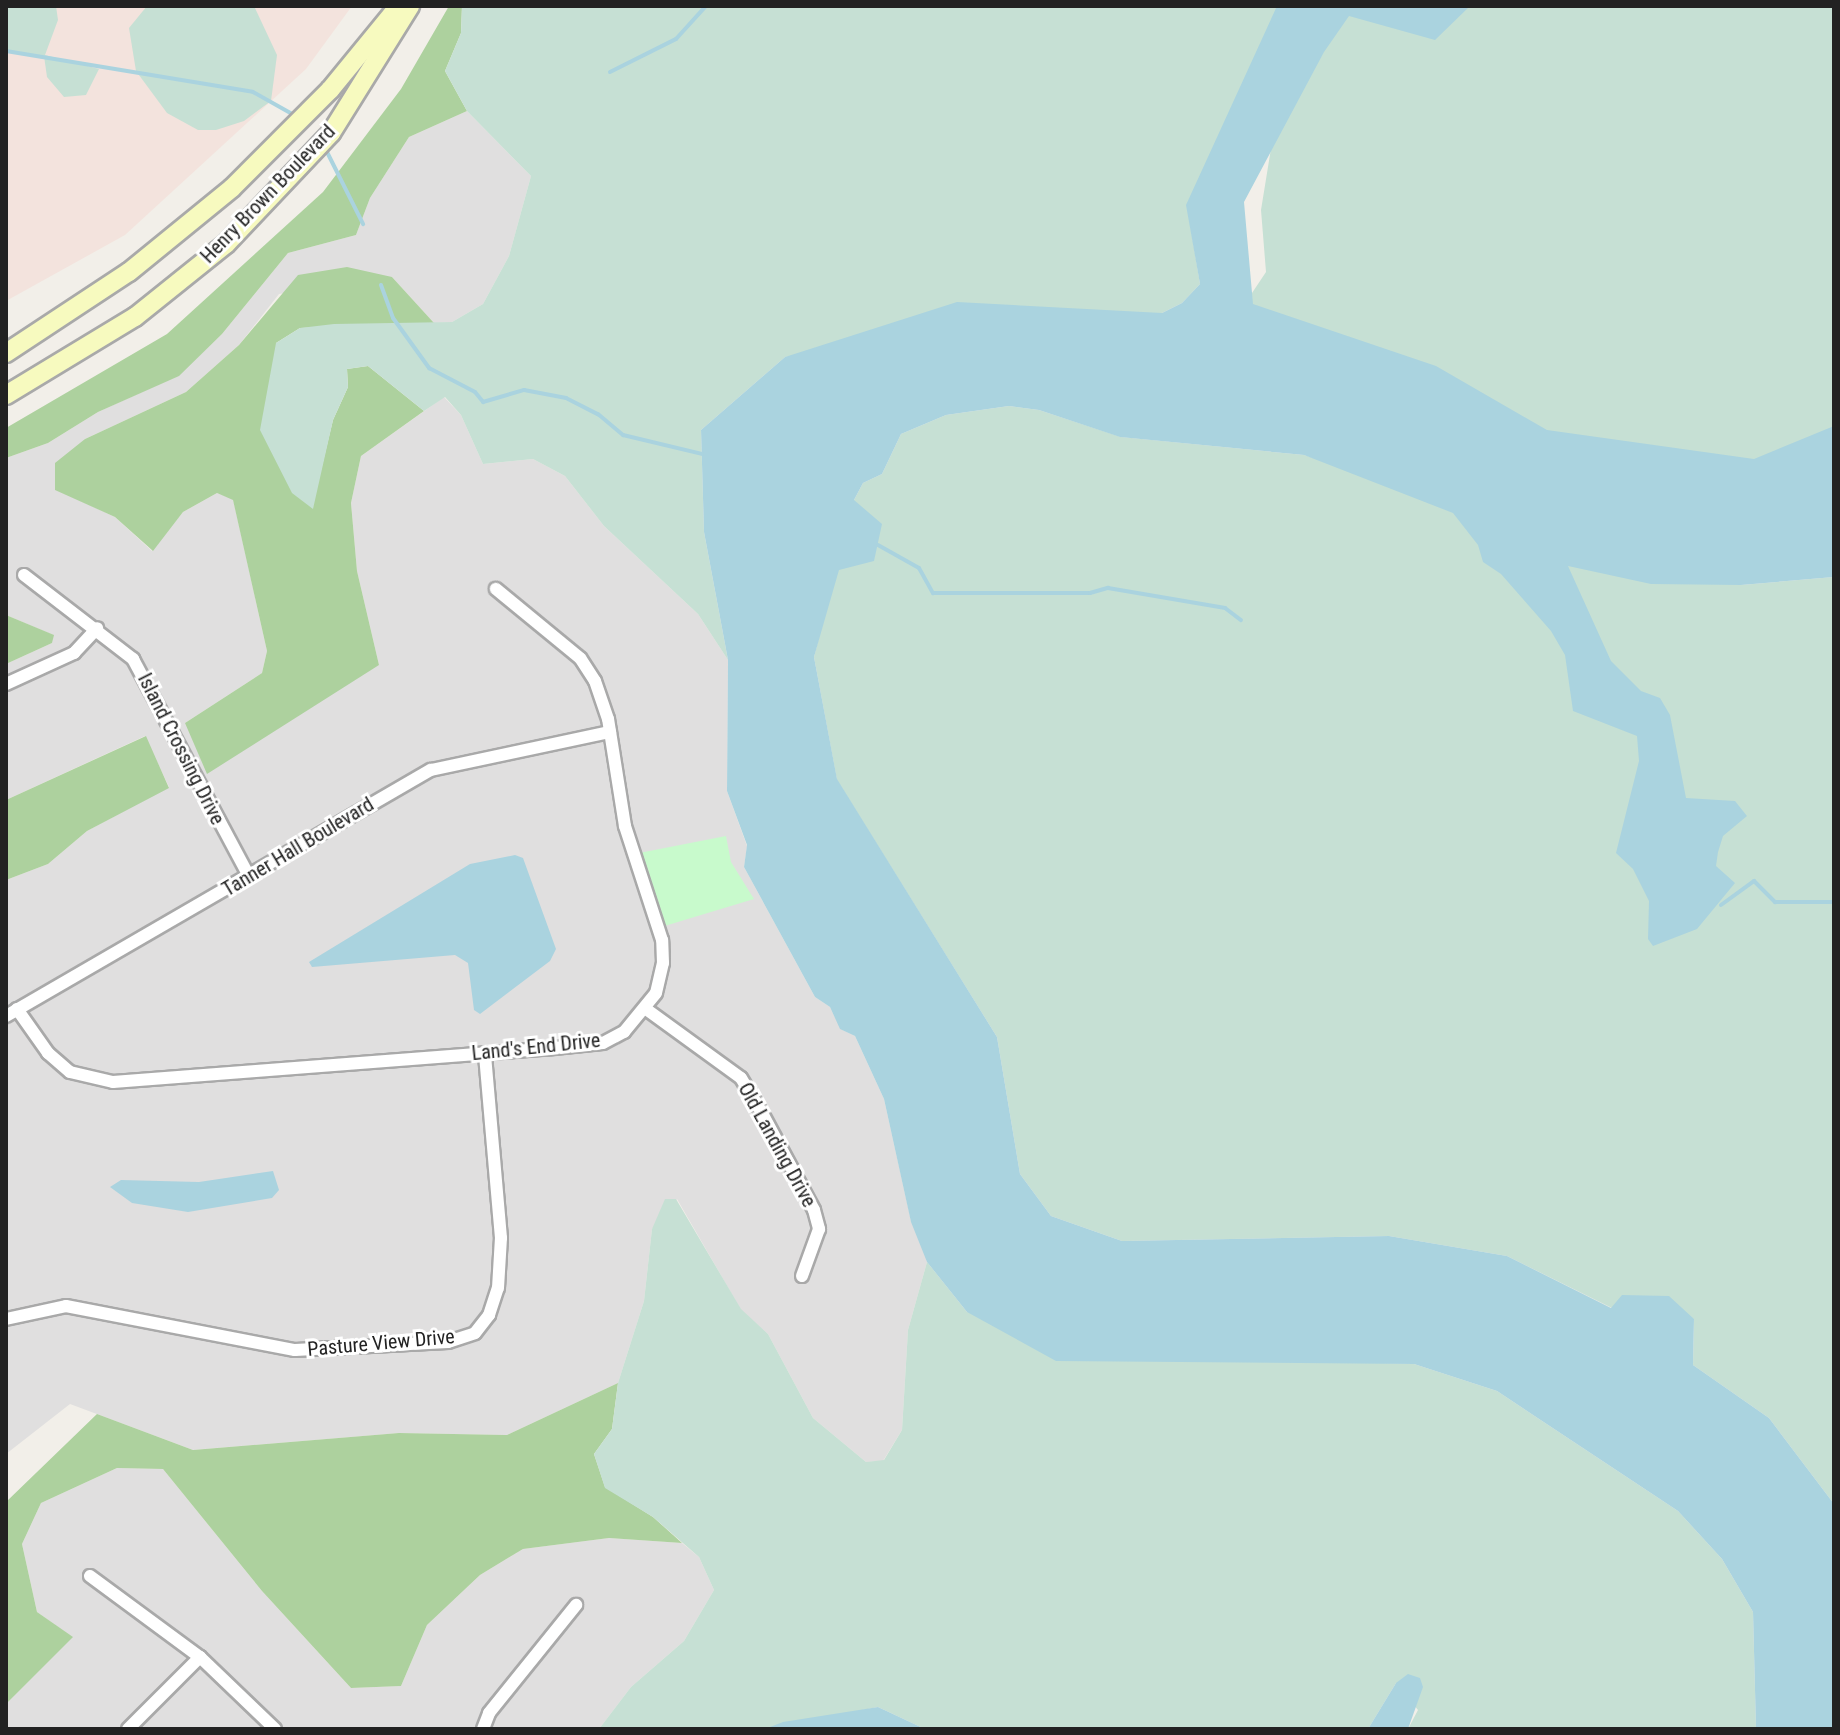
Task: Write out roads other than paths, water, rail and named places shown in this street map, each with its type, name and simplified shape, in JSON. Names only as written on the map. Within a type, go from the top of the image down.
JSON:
[{"type":"main road","name":"Henry Brown Boulevard","points":[[6,353],[129,272],[232,188],[330,90],[399,6]]},
{"type":"main road","name":"Henry Brown Boulevard","points":[[6,395],[135,317],[226,244],[331,133],[410,6]]},
{"type":"street","name":"Island Crossing Drive","points":[[24,575],[97,628],[133,659],[249,876]]},
{"type":"street","name":"Land's End Drive","points":[[12,1013],[70,1072],[113,1082],[603,1043],[624,1032],[646,1009],[663,963],[662,940],[625,826],[610,732],[595,681],[580,658],[496,589]]},
{"type":"street","points":[[6,684],[74,653],[97,628]]},
{"type":"street","name":"Tanner Hall Boulevard","points":[[12,1013],[431,770],[610,732]]},
{"type":"street","name":"Old Landing Drive","points":[[646,1009],[741,1078],[762,1113],[814,1210],[819,1229],[802,1276]]},
{"type":"street","name":"Pasture View Drive","points":[[6,1319],[66,1306],[295,1350],[448,1342],[475,1333],[489,1315],[498,1288],[501,1238],[485,1054]]},
{"type":"street","points":[[90,1576],[200,1657],[275,1729]]},
{"type":"street","points":[[483,1729],[489,1713],[576,1605]]},
{"type":"street","points":[[128,1729],[200,1657]]},
{"type":"water","points":[[1277,6],[1470,6],[1435,40],[1349,16],[1324,52],[1244,202],[1253,304],[1436,366],[1547,430],[1754,459],[1834,426],[1834,577],[1741,585],[1651,584],[1568,566],[1611,661],[1641,691],[1660,698],[1670,715],[1686,798],[1735,801],[1747,816],[1723,836],[1718,852],[1716,866],[1735,883],[1697,929],[1653,946],[1648,939],[1649,901],[1633,869],[1616,853],[1639,761],[1637,736],[1573,711],[1565,655],[1551,631],[1501,574],[1483,562],[1478,545],[1453,513],[1304,455],[1120,437],[1039,410],[1009,406],[946,415],[901,434],[882,474],[863,483],[854,500],[882,524],[874,561],[839,570],[814,657],[837,779],[997,1037],[1020,1174],[1051,1216],[1122,1241],[1389,1236],[1507,1256],[1611,1308],[1622,1295],[1669,1296],[1694,1319],[1693,1365],[1769,1418],[1834,1504],[1834,1729],[1756,1729],[1753,1612],[1722,1559],[1678,1511],[1497,1391],[1414,1364],[1056,1361],[967,1312],[927,1262],[911,1222],[884,1099],[855,1036],[840,1029],[830,1007],[815,997],[744,867],[747,845],[727,791],[728,660],[704,532],[701,430],[785,357],[957,302],[1162,313],[1182,303],[1200,284],[1186,205]]},
{"type":"water","points":[[515,855],[523,858],[556,949],[550,961],[480,1014],[474,1010],[468,963],[455,955],[312,967],[309,962],[470,864]]},
{"type":"water","points":[[273,1171],[279,1190],[272,1198],[188,1212],[132,1203],[110,1187],[121,1180],[199,1182]]},
{"type":"water","points":[[1408,1674],[1420,1678],[1423,1687],[1408,1729],[1368,1729],[1396,1683]]},
{"type":"water","points":[[878,1707],[925,1729],[765,1729],[783,1722]]},
{"type":"waterway","points":[[610,72],[676,39],[706,6]]},
{"type":"waterway","points":[[6,51],[253,92],[294,115]]},
{"type":"waterway","points":[[326,150],[363,224]]},
{"type":"waterway","points":[[381,285],[393,318],[429,368],[475,392],[483,402],[524,390],[566,398],[598,414],[623,435],[702,454]]},
{"type":"waterway","points":[[878,545],[919,568],[933,593],[1090,593],[1108,588],[1225,608],[1241,620]]},
{"type":"waterway","points":[[1721,905],[1754,881],[1775,902],[1834,902]]}]
